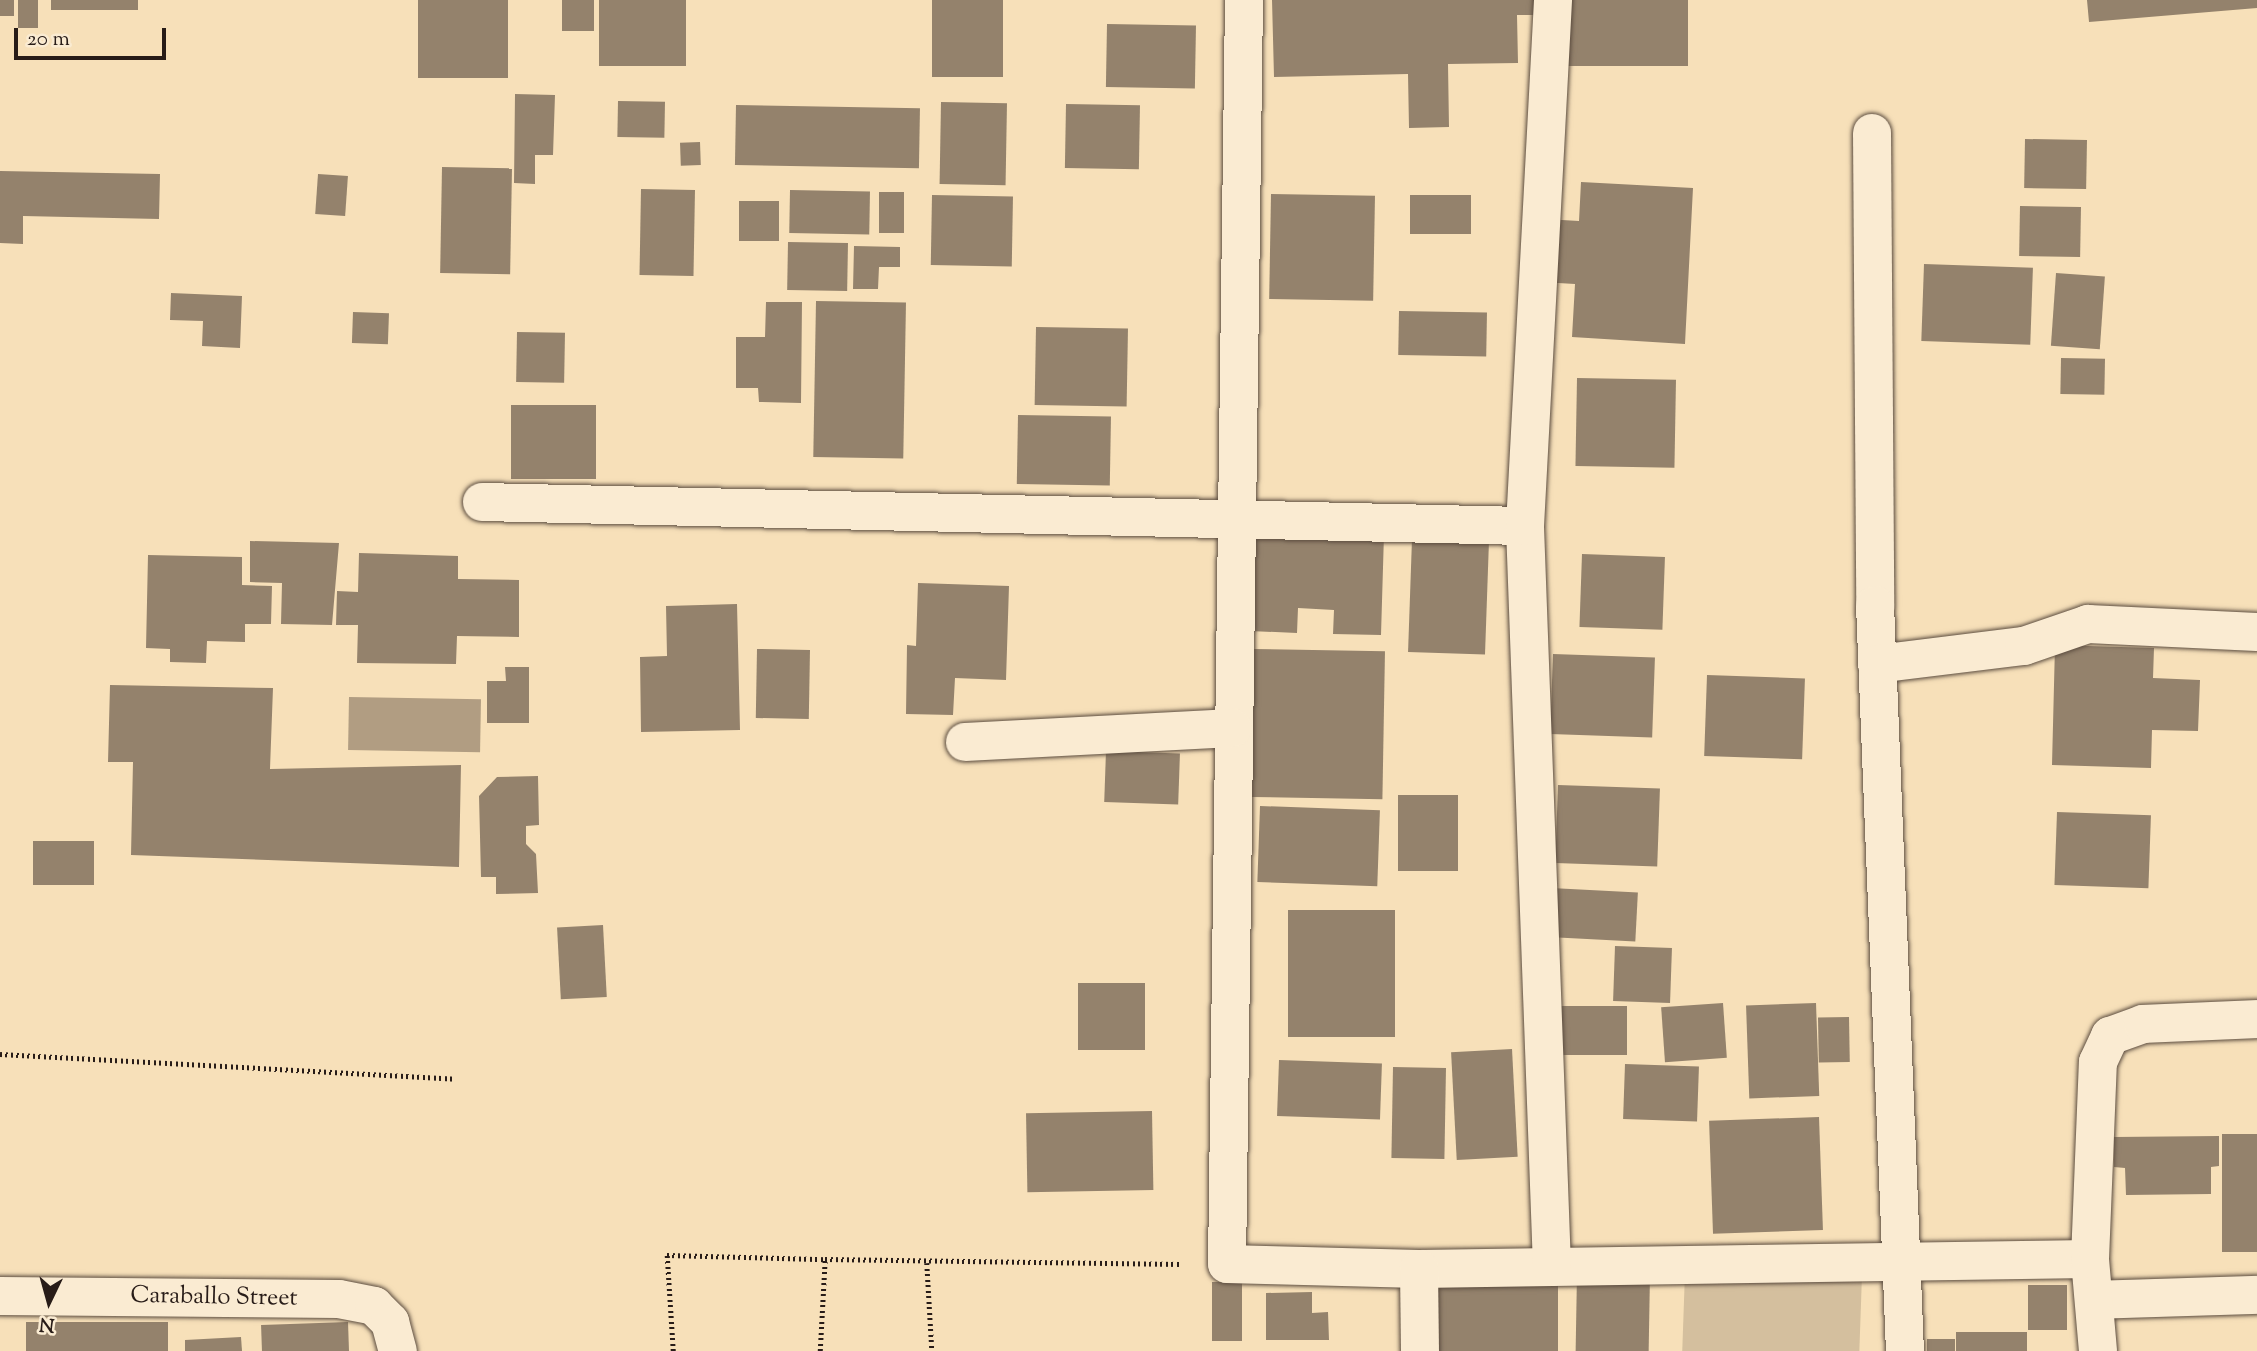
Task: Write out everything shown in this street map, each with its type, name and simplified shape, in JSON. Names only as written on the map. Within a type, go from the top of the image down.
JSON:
[{"type":"street","points":[[1244,0],[1227,1265],[1419,1269],[1903,1264],[2090,1259]]},
{"type":"street","points":[[1552,1268],[1525,526],[1553,0]]},
{"type":"street","points":[[1872,134],[1877,664],[1905,1351]]},
{"type":"street","points":[[482,502],[1236,516],[1525,526]]},
{"type":"street","points":[[1877,664],[2024,646],[2088,624],[2257,632]]},
{"type":"street","points":[[965,742],[1233,728]]},
{"type":"street","points":[[2098,1351],[2090,1259],[2098,1062],[2110,1037],[2143,1024],[2257,1019]]},
{"type":"street","points":[[1419,1269],[1420,1351]]},
{"type":"street","points":[[2094,1300],[2257,1295]]},
{"type":"street","name":"Caraballo Street","points":[[0,1296],[340,1299],[374,1306],[390,1322],[398,1351]]},
{"type":"path","points":[[0,1054],[456,1079]]},
{"type":"path","points":[[673,1351],[667,1255],[928,1263],[1227,1265]]},
{"type":"path","points":[[820,1351],[825,1259]]},
{"type":"path","points":[[928,1263],[932,1351]]},
{"type":"shaded area","points":[[349,697],[481,699],[480,752],[348,750]]},
{"type":"shaded area","points":[[1685,1272],[1862,1278],[1859,1351],[1682,1351]]},
{"type":"building","points":[[0,0],[14,0],[14,16],[0,16]]},
{"type":"building","points":[[18,0],[38,0],[38,28],[18,28]]},
{"type":"building","points":[[51,0],[138,0],[138,10],[51,10]]},
{"type":"building","points":[[418,0],[508,0],[508,78],[418,78]]},
{"type":"building","points":[[562,0],[594,0],[594,31],[562,31]]},
{"type":"building","points":[[599,0],[686,0],[686,66],[599,66]]},
{"type":"building","points":[[932,0],[1003,0],[1003,77],[932,77]]},
{"type":"building","points":[[1272,0],[1540,0],[1540,15],[1517,15],[1518,63],[1448,64],[1449,127],[1409,128],[1408,74],[1274,77]]},
{"type":"building","points":[[1565,0],[1688,0],[1688,66],[1565,66]]},
{"type":"building","points":[[2087,0],[2257,0],[2257,8],[2089,22]]},
{"type":"building","points":[[1107,24],[1196,26],[1195,89],[1106,87]]},
{"type":"building","points":[[515,94],[555,95],[553,155],[535,155],[535,184],[514,183]]},
{"type":"building","points":[[618,101],[665,102],[664,138],[617,137]]},
{"type":"building","points":[[941,102],[1007,103],[1006,185],[940,184]]},
{"type":"building","points":[[1066,104],[1140,105],[1139,169],[1065,168]]},
{"type":"building","points":[[736,105],[920,108],[919,168],[735,165]]},
{"type":"building","points":[[2025,139],[2087,140],[2086,189],[2024,188]]},
{"type":"building","points":[[700,142],[701,165],[681,166],[680,143]]},
{"type":"building","points":[[442,167],[512,168],[510,274],[440,273]]},
{"type":"building","points":[[0,171],[160,174],[159,219],[23,216],[23,244],[0,243]]},
{"type":"building","points":[[318,174],[348,176],[345,216],[315,214]]},
{"type":"building","points":[[1581,182],[1693,188],[1685,344],[1572,337],[1575,284],[1541,282],[1545,219],[1579,221]]},
{"type":"building","points":[[641,189],[695,190],[693,276],[639,275]]},
{"type":"building","points":[[790,190],[870,191],[869,234],[789,233]]},
{"type":"building","points":[[879,192],[904,192],[904,233],[879,233]]},
{"type":"building","points":[[1271,194],[1375,196],[1373,301],[1269,299]]},
{"type":"building","points":[[932,195],[1013,196],[1012,266],[931,265]]},
{"type":"building","points":[[1410,195],[1471,195],[1471,234],[1410,234]]},
{"type":"building","points":[[739,201],[779,201],[779,241],[739,241]]},
{"type":"building","points":[[2020,206],[2081,207],[2080,257],[2019,256]]},
{"type":"building","points":[[788,242],[848,243],[847,291],[787,290]]},
{"type":"building","points":[[854,246],[900,247],[900,267],[879,267],[878,289],[853,289]]},
{"type":"building","points":[[1924,264],[2033,268],[2030,345],[1921,341]]},
{"type":"building","points":[[2056,273],[2105,276],[2100,349],[2051,346]]},
{"type":"building","points":[[171,293],[242,296],[240,348],[202,346],[203,321],[170,320]]},
{"type":"building","points":[[816,301],[906,303],[903,459],[813,457]]},
{"type":"building","points":[[766,302],[802,302],[801,403],[759,402],[758,388],[736,388],[736,337],[765,337]]},
{"type":"building","points":[[1399,311],[1487,313],[1486,357],[1398,355]]},
{"type":"building","points":[[353,312],[389,313],[388,344],[352,343]]},
{"type":"building","points":[[1036,327],[1128,329],[1127,407],[1035,405]]},
{"type":"building","points":[[517,332],[565,333],[564,383],[516,382]]},
{"type":"building","points":[[2061,358],[2105,359],[2104,395],[2060,394]]},
{"type":"building","points":[[1577,378],[1676,380],[1674,468],[1575,466]]},
{"type":"building","points":[[511,405],[596,405],[596,479],[511,479]]},
{"type":"building","points":[[1018,415],[1111,417],[1110,486],[1017,484]]},
{"type":"building","points":[[1253,530],[1384,534],[1381,635],[1333,634],[1334,610],[1298,608],[1297,633],[1250,631]]},
{"type":"building","points":[[1412,539],[1489,542],[1485,655],[1408,652]]},
{"type":"building","points":[[250,541],[339,543],[332,625],[281,624],[282,583],[250,582]]},
{"type":"building","points":[[359,553],[458,556],[458,579],[519,580],[519,637],[457,636],[456,664],[357,663],[358,625],[336,625],[337,591],[358,592]]},
{"type":"building","points":[[1582,554],[1665,557],[1662,630],[1579,627]]},
{"type":"building","points":[[148,555],[242,557],[242,585],[272,586],[271,624],[245,624],[245,642],[207,641],[206,663],[170,662],[170,649],[146,648]]},
{"type":"building","points":[[918,583],[1009,586],[1006,680],[955,678],[953,715],[906,714],[907,645],[916,646]]},
{"type":"building","points":[[737,604],[740,730],[641,732],[640,657],[667,656],[666,606]]},
{"type":"building","points":[[2055,645],[2154,648],[2153,678],[2200,680],[2198,731],[2152,730],[2151,768],[2052,765]]},
{"type":"building","points":[[757,649],[810,650],[809,719],[756,718]]},
{"type":"building","points":[[1254,649],[1385,651],[1382,799],[1251,797]]},
{"type":"building","points":[[1553,654],[1655,658],[1652,738],[1550,734]]},
{"type":"building","points":[[505,667],[529,667],[529,723],[487,723],[487,681],[506,681]]},
{"type":"building","points":[[1707,675],[1805,678],[1802,759],[1704,756]]},
{"type":"building","points":[[110,685],[273,688],[270,769],[461,765],[459,867],[131,855],[133,762],[108,762]]},
{"type":"building","points":[[1106,751],[1180,754],[1178,805],[1104,802]]},
{"type":"building","points":[[538,776],[539,825],[526,826],[526,844],[536,854],[538,893],[496,894],[496,877],[481,877],[479,796],[497,777]]},
{"type":"building","points":[[1558,785],[1660,789],[1657,867],[1555,863]]},
{"type":"building","points":[[1398,795],[1458,795],[1458,871],[1398,871]]},
{"type":"building","points":[[1260,806],[1380,810],[1377,886],[1257,882]]},
{"type":"building","points":[[2057,812],[2151,815],[2148,888],[2054,885]]},
{"type":"building","points":[[33,841],[94,841],[94,885],[33,885]]},
{"type":"building","points":[[1551,888],[1638,893],[1635,941],[1548,937]]},
{"type":"building","points":[[1288,910],[1395,910],[1395,1037],[1288,1037]]},
{"type":"building","points":[[603,925],[607,997],[561,999],[557,927]]},
{"type":"building","points":[[1615,946],[1672,948],[1670,1003],[1613,1001]]},
{"type":"building","points":[[1078,983],[1145,983],[1145,1050],[1078,1050]]},
{"type":"building","points":[[1723,1003],[1727,1058],[1665,1062],[1661,1007]]},
{"type":"building","points":[[1816,1003],[1819,1096],[1749,1098],[1746,1005]]},
{"type":"building","points":[[1551,1006],[1627,1006],[1627,1055],[1551,1055]]},
{"type":"building","points":[[1849,1017],[1850,1062],[1819,1063],[1818,1018]]},
{"type":"building","points":[[1512,1049],[1518,1157],[1457,1160],[1451,1052]]},
{"type":"building","points":[[1279,1060],[1382,1064],[1380,1120],[1277,1116]]},
{"type":"building","points":[[1625,1064],[1699,1067],[1697,1122],[1623,1119]]},
{"type":"building","points":[[1393,1067],[1446,1068],[1444,1159],[1391,1158]]},
{"type":"building","points":[[1152,1111],[1153,1190],[1027,1192],[1026,1113]]},
{"type":"building","points":[[1819,1117],[1823,1230],[1713,1234],[1709,1121]]},
{"type":"building","points":[[2222,1134],[2257,1134],[2257,1252],[2222,1252]]},
{"type":"building","points":[[2219,1136],[2219,1166],[2211,1167],[2211,1194],[2126,1195],[2125,1168],[2114,1167],[2114,1137]]},
{"type":"building","points":[[1577,1273],[1650,1274],[1649,1351],[1576,1351]]},
{"type":"building","points":[[1212,1282],[1242,1282],[1242,1341],[1212,1341]]},
{"type":"building","points":[[1430,1285],[1558,1285],[1558,1351],[1430,1351]]},
{"type":"building","points":[[2028,1285],[2067,1285],[2067,1330],[2028,1330]]},
{"type":"building","points":[[1312,1292],[1312,1313],[1328,1312],[1329,1340],[1266,1340],[1266,1293]]},
{"type":"building","points":[[26,1322],[168,1322],[168,1351],[26,1351]]},
{"type":"building","points":[[348,1322],[349,1351],[262,1351],[261,1325]]},
{"type":"building","points":[[1956,1332],[2027,1332],[2027,1351],[1956,1351]]},
{"type":"building","points":[[241,1337],[242,1351],[185,1351],[185,1340]]},
{"type":"building","points":[[1927,1339],[1955,1339],[1955,1351],[1927,1351]]}]
